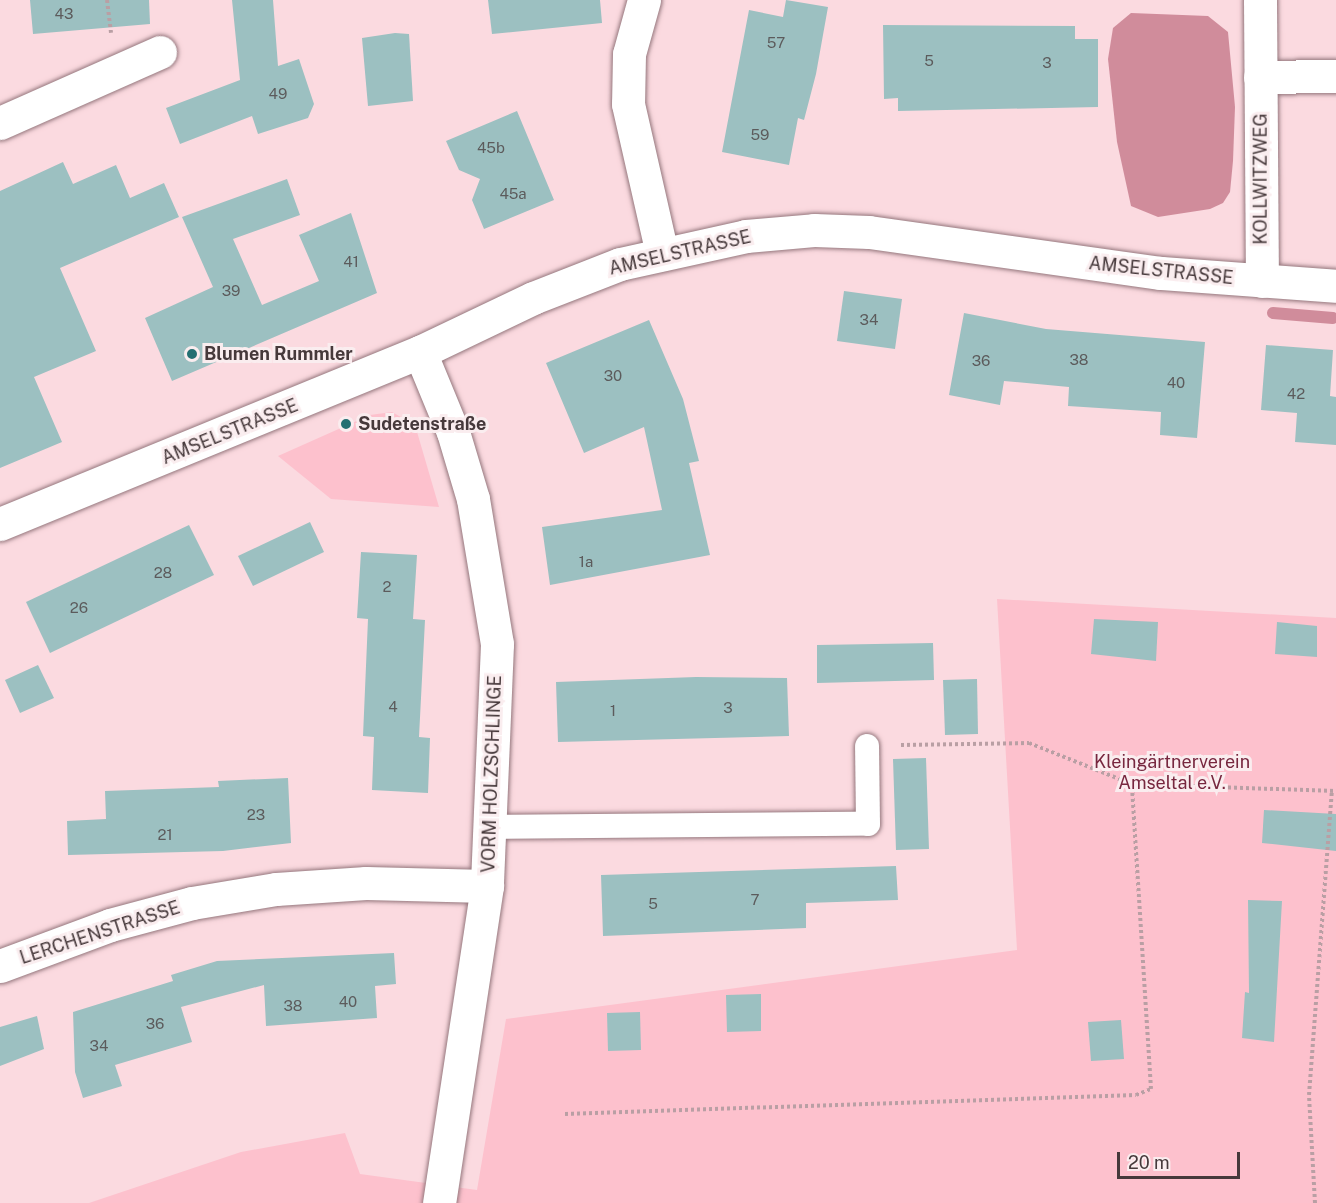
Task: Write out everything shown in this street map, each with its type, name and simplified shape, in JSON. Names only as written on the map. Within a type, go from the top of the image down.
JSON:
[{"type":"street","points":[[644,0],[629,54],[628,104],[662,254]]},
{"type":"street","name":"KOLLWITZWEG","points":[[1260,0],[1262,281]]},
{"type":"street","points":[[0,123],[160,52]]},
{"type":"street","points":[[1260,77],[1336,76]]},
{"type":"street","name":"AMSELSTRASSE","points":[[0,524],[420,352],[533,298],[662,254],[746,236],[814,230],[869,232],[1161,273],[1336,286]]},
{"type":"street","name":"VORM HOLZSCHLINGE","points":[[420,352],[453,432],[486,569],[497,644],[487,886],[439,1203]]},
{"type":"street","name":"LERCHENSTRASSE","points":[[0,966],[110,926],[192,903],[266,891],[366,884],[487,886]]},
{"type":"lane","points":[[491,827],[868,824],[867,746]]},
{"type":"path","points":[[867,746],[1029,743],[1132,784],[1334,791],[1309,1095],[1315,1203]]},
{"type":"path","points":[[565,1114],[1136,1095],[1151,1089],[1132,784]]},
{"type":"green space","points":[[392,412],[415,425],[439,507],[331,499],[278,456],[370,415]]},
{"type":"green space","name":"Kleingärtnerverein Amseltal e.V.","points":[[997,599],[1336,618],[1336,1203],[89,1203],[241,1152],[345,1133],[360,1174],[477,1190],[506,1019],[1017,950]]},
{"type":"shaded area","points":[[1131,13],[1208,16],[1228,32],[1235,107],[1230,192],[1223,203],[1210,209],[1158,217],[1131,206],[1117,142],[1108,59],[1113,28]]},
{"type":"building","points":[[30,0],[149,0],[150,24],[33,34]]},
{"type":"building","points":[[232,0],[273,0],[278,66],[299,59],[314,104],[308,118],[258,134],[252,116],[180,144],[166,108],[240,80]]},
{"type":"building","points":[[488,0],[600,0],[602,23],[492,34]]},
{"type":"building","points":[[786,0],[828,7],[816,74],[804,120],[798,118],[789,165],[722,152],[749,10],[783,17]]},
{"type":"building","points":[[883,25],[1075,26],[1075,39],[1098,39],[1098,107],[898,111],[898,98],[884,99]]},
{"type":"building","points":[[395,33],[409,34],[413,101],[368,106],[362,38]]},
{"type":"building","points":[[517,111],[554,200],[484,229],[472,200],[480,179],[459,170],[446,141]]},
{"type":"building","points":[[63,162],[73,184],[116,165],[130,198],[164,183],[179,217],[60,268],[96,351],[34,377],[62,442],[0,468],[0,191]]},
{"type":"building","points":[[287,179],[300,215],[233,239],[262,305],[319,281],[299,235],[351,213],[377,293],[172,381],[145,318],[213,287],[182,217]]},
{"type":"building","points":[[844,291],[902,299],[895,349],[837,341]]},
{"type":"building","points":[[964,313],[1046,329],[1205,342],[1197,438],[1160,435],[1161,412],[1068,406],[1069,387],[1004,381],[1000,405],[949,395]]},
{"type":"building","points":[[649,320],[683,399],[699,461],[689,463],[710,555],[550,585],[542,527],[662,510],[644,427],[584,453],[546,363]]},
{"type":"building","points":[[1266,345],[1333,350],[1330,396],[1336,397],[1336,445],[1295,442],[1297,413],[1261,410]]},
{"type":"building","points":[[310,522],[324,552],[253,586],[238,556]]},
{"type":"building","points":[[189,525],[214,575],[50,653],[26,602]]},
{"type":"building","points":[[361,552],[417,555],[413,619],[425,620],[419,737],[430,738],[428,793],[372,790],[374,737],[363,736],[368,619],[357,618]]},
{"type":"building","points":[[1094,619],[1158,622],[1156,661],[1091,654]]},
{"type":"building","points":[[1277,622],[1317,626],[1317,657],[1275,654]]},
{"type":"building","points":[[933,643],[934,680],[817,683],[817,645]]},
{"type":"building","points":[[38,665],[54,698],[20,713],[5,680]]},
{"type":"building","points":[[696,677],[787,678],[789,736],[558,742],[556,682]]},
{"type":"building","points":[[977,679],[978,734],[945,735],[943,680]]},
{"type":"building","points":[[926,758],[929,849],[896,850],[893,759]]},
{"type":"building","points":[[288,778],[291,843],[223,851],[68,855],[67,821],[106,819],[105,791],[219,787],[218,781]]},
{"type":"building","points":[[1264,810],[1336,814],[1336,851],[1262,843]]},
{"type":"building","points":[[896,866],[898,900],[806,903],[806,928],[603,936],[601,875]]},
{"type":"building","points":[[1248,900],[1282,901],[1274,1042],[1242,1038],[1245,992],[1249,993]]},
{"type":"building","points":[[394,953],[396,984],[375,986],[377,1018],[266,1026],[264,985],[181,1007],[192,1042],[115,1065],[122,1086],[83,1098],[75,1072],[73,1012],[173,981],[171,975],[217,961]]},
{"type":"building","points":[[761,994],[761,1031],[727,1032],[726,995]]},
{"type":"building","points":[[640,1012],[641,1050],[608,1051],[607,1013]]},
{"type":"building","points":[[37,1016],[44,1049],[0,1066],[0,1027]]},
{"type":"building","points":[[1121,1020],[1124,1059],[1091,1061],[1088,1022]]},
{"type":"waterway","points":[[1273,313],[1333,318]]},
{"type":"place","name":"Blumen Rummler","points":[[192,354]]},
{"type":"place","name":"Sudetenstraße","points":[[346,424]]}]
